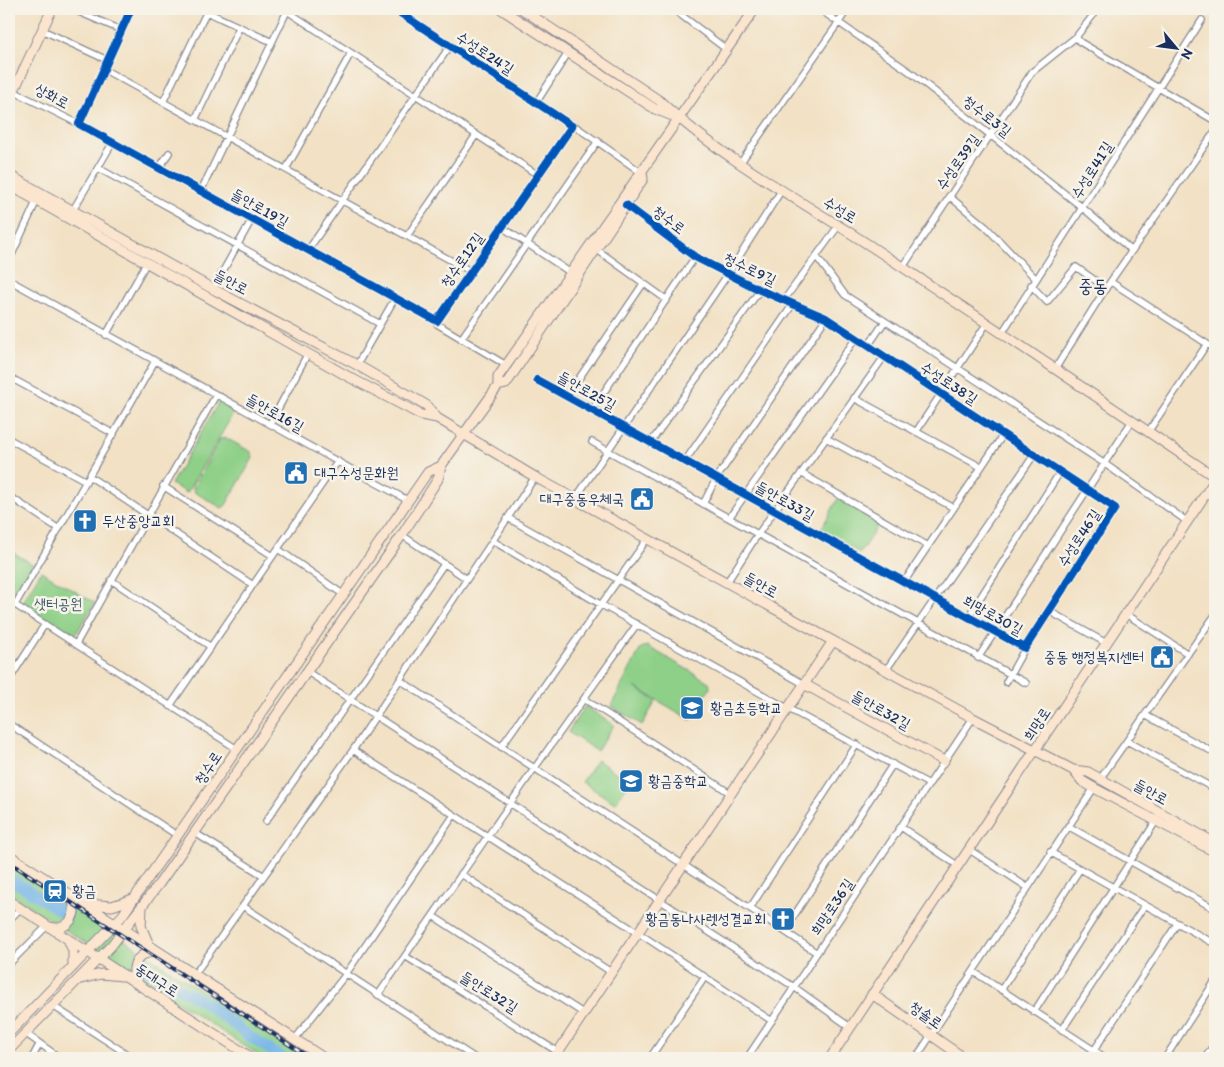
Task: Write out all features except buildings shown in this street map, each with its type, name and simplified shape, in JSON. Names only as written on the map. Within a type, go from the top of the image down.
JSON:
[{"type":"main road","name":"상화로","points":[[9,101],[12,87],[52,9]]},
{"type":"main road","name":"수성로","points":[[501,9],[655,109],[679,119]]},
{"type":"main road","name":"수성로","points":[[522,9],[660,100],[679,119],[781,191],[839,225],[903,267],[1215,478]]},
{"type":"main road","name":"청수로","points":[[9,1050],[99,959],[124,930],[195,834],[306,671],[402,535],[438,479],[441,466],[498,386],[498,377],[506,365],[571,273],[636,175],[642,173],[755,9]]},
{"type":"main road","name":"청수로","points":[[498,386],[506,384],[643,179],[642,173]]},
{"type":"main road","name":"들안로","points":[[9,175],[213,289],[357,365],[426,405],[437,418]]},
{"type":"main road","name":"들안로","points":[[9,185],[421,415],[437,418],[535,477],[1035,752],[1073,770],[1088,772],[1097,784],[1156,821],[1215,852]]},
{"type":"main road","name":"청수로","points":[[9,1033],[114,924],[178,836],[428,472],[441,466]]},
{"type":"main road","name":"희망로","points":[[830,1058],[957,865],[1189,522],[1215,478]]},
{"type":"main road","name":"들안로32길","points":[[556,1055],[833,641]]},
{"type":"main road","name":"들안로32길","points":[[804,684],[944,761]]},
{"type":"main road","name":"들안로","points":[[1097,784],[1215,843]]},
{"type":"main road","name":"동대구로","points":[[9,855],[324,1058]]},
{"type":"main road","points":[[47,926],[60,928],[71,922],[75,910],[71,898],[67,894]]},
{"type":"main road","points":[[80,901],[106,906],[129,902],[133,899]]},
{"type":"main road","name":"동대구로","points":[[9,901],[252,1058]]},
{"type":"main road","points":[[144,903],[140,920],[149,946]]},
{"type":"main road","points":[[66,937],[74,951],[73,967]]},
{"type":"main road","points":[[142,987],[133,975],[137,960],[150,952],[165,957]]},
{"type":"main road","points":[[75,983],[94,975],[127,977]]},
{"type":"main road","name":"청솔로","points":[[872,994],[964,1058]]},
{"type":"street","points":[[72,9],[121,30]]},
{"type":"street","points":[[79,124],[130,9]]},
{"type":"street","points":[[201,191],[286,9],[538,175]]},
{"type":"street","name":"수성로24길","points":[[394,9],[402,11],[450,46],[572,126]]},
{"type":"street","points":[[673,9],[726,49]]},
{"type":"street","name":"청수로3길","points":[[819,9],[910,72],[1083,208],[1132,251]]},
{"type":"street","points":[[741,162],[848,9]]},
{"type":"street","name":"수성로39길","points":[[903,267],[949,196],[992,136],[1032,72],[1076,37],[1098,9]]},
{"type":"street","points":[[163,102],[208,10],[239,28],[272,42]]},
{"type":"street","name":"수성로41길","points":[[1002,333],[1202,20]]},
{"type":"street","points":[[195,120],[239,28]]},
{"type":"street","points":[[42,30],[107,60]]},
{"type":"street","points":[[1076,37],[1080,42],[1159,86],[1215,121]]},
{"type":"street","name":"수성로24길","points":[[308,250],[450,46]]},
{"type":"street","points":[[286,169],[351,53]]},
{"type":"street","points":[[536,103],[568,53]]},
{"type":"street","points":[[103,69],[472,272]]},
{"type":"street","name":"상화로","points":[[12,87],[16,92],[112,142]]},
{"type":"street","points":[[572,126],[598,141],[642,173]]},
{"type":"street","name":"청수로12길","points":[[437,321],[572,126]]},
{"type":"street","points":[[1055,369],[1106,288],[1215,131]]},
{"type":"street","points":[[407,236],[476,135]]},
{"type":"street","points":[[461,339],[598,141]]},
{"type":"street","points":[[73,210],[112,142]]},
{"type":"street","name":"들안로19길","points":[[112,142],[395,298]]},
{"type":"street","points":[[159,168],[169,153]]},
{"type":"street","points":[[98,168],[380,324]]},
{"type":"street","points":[[728,274],[781,191]]},
{"type":"street","points":[[949,196],[986,227],[1036,279]]},
{"type":"street","points":[[9,262],[36,200]]},
{"type":"street","name":"청수로","points":[[626,205],[695,257]]},
{"type":"street","points":[[213,289],[252,219]]},
{"type":"street","points":[[784,300],[839,225]]},
{"type":"street","name":"청수로12길","points":[[502,227],[571,273]]},
{"type":"street","points":[[596,249],[667,300],[695,257]]},
{"type":"street","name":"수성로38길","points":[[816,256],[845,295],[958,369]]},
{"type":"street","name":"청수로9길","points":[[695,257],[760,290],[793,304]]},
{"type":"street","points":[[106,334],[147,262]]},
{"type":"street","points":[[1032,285],[1047,302],[1076,267],[1106,288]]},
{"type":"street","name":"청수로9길","points":[[622,427],[728,274]]},
{"type":"street","name":"들안로16길","points":[[9,280],[338,461]]},
{"type":"street","points":[[1111,282],[1215,349]]},
{"type":"street","points":[[567,396],[643,284]]},
{"type":"street","name":"청수로9길","points":[[650,442],[760,290]]},
{"type":"street","points":[[357,365],[395,298],[437,321],[437,324],[506,365]]},
{"type":"street","name":"들안로25길","points":[[592,410],[667,300]]},
{"type":"street","points":[[685,461],[793,304]]},
{"type":"street","name":"수성로38길","points":[[793,304],[826,318],[1087,490]]},
{"type":"street","points":[[703,504],[716,478],[826,318]]},
{"type":"street","points":[[868,346],[885,321]]},
{"type":"street","points":[[916,432],[987,323]]},
{"type":"street","points":[[729,518],[856,338]]},
{"type":"street","points":[[1148,432],[1207,344]]},
{"type":"street","points":[[270,424],[308,353]]},
{"type":"street","points":[[727,582],[758,534],[884,357]]},
{"type":"street","points":[[15,605],[155,361]]},
{"type":"street","points":[[958,369],[1189,522]]},
{"type":"street","points":[[9,378],[114,434]]},
{"type":"street","name":"들안로25길","points":[[538,380],[622,427],[575,499]]},
{"type":"street","points":[[76,644],[163,486],[216,395]]},
{"type":"street","points":[[854,398],[981,468]]},
{"type":"street","name":"수성로46길","points":[[978,658],[1132,421]]},
{"type":"street","name":"들안로33길","points":[[622,427],[935,599]]},
{"type":"street","points":[[904,582],[1003,434]]},
{"type":"street","points":[[826,438],[954,508]]},
{"type":"street","points":[[9,439],[88,479],[147,515],[253,585]]},
{"type":"street","points":[[592,442],[1026,684]]},
{"type":"street","points":[[886,670],[1034,455]]},
{"type":"street","points":[[170,706],[338,461],[409,501]]},
{"type":"street","points":[[968,617],[1060,472]]},
{"type":"street","points":[[801,473],[928,546]]},
{"type":"street","points":[[535,477],[493,540],[600,604],[787,708],[929,784],[973,718]]},
{"type":"street","points":[[163,486],[273,556]]},
{"type":"street","name":"수성로46길","points":[[1049,610],[1115,508],[1087,490]]},
{"type":"street","points":[[9,496],[59,529]]},
{"type":"street","points":[[508,518],[804,684]]},
{"type":"street","points":[[402,535],[467,579]]},
{"type":"street","points":[[501,747],[647,538]]},
{"type":"street","name":"동대구로","points":[[194,975],[353,750],[493,540]]},
{"type":"street","points":[[278,549],[344,595]]},
{"type":"street","points":[[266,821],[444,564]]},
{"type":"street","points":[[111,580],[211,647]]},
{"type":"street","name":"희망로30길","points":[[935,599],[1025,648],[1049,610]]},
{"type":"street","points":[[9,601],[237,749]]},
{"type":"street","points":[[1049,610],[1106,643]]},
{"type":"street","points":[[1126,614],[1188,654]]},
{"type":"street","points":[[916,1058],[974,972],[1050,852],[1215,615]]},
{"type":"street","points":[[9,680],[45,624]]},
{"type":"street","points":[[378,995],[510,803],[637,624]]},
{"type":"street","points":[[1006,682],[1025,648]]},
{"type":"street","points":[[306,671],[794,987],[850,1027]]},
{"type":"street","points":[[400,680],[534,769],[683,863],[817,953]]},
{"type":"street","points":[[584,699],[730,793]]},
{"type":"street","points":[[1145,715],[1213,752],[1215,744]]},
{"type":"street","points":[[9,724],[178,836]]},
{"type":"street","points":[[1127,741],[1215,789]]},
{"type":"street","points":[[750,908],[857,744]]},
{"type":"street","points":[[353,750],[637,932],[772,1022]]},
{"type":"street","points":[[784,931],[893,764]]},
{"type":"street","name":"희망로36길","points":[[747,1058],[929,784]]},
{"type":"street","points":[[295,1039],[346,974],[454,815]]},
{"type":"street","points":[[1034,1012],[1156,821]]},
{"type":"street","points":[[1068,826],[1215,909]]},
{"type":"street","points":[[901,827],[957,865]]},
{"type":"street","points":[[195,834],[264,876]]},
{"type":"street","points":[[968,849],[1027,887]]},
{"type":"street","points":[[1050,852],[1215,944]]},
{"type":"street","points":[[1001,990],[1080,869]]},
{"type":"street","points":[[461,874],[611,972]]},
{"type":"street","points":[[243,906],[475,1058]]},
{"type":"street","points":[[1062,1030],[1144,906]]},
{"type":"street","points":[[9,920],[20,909]]},
{"type":"street","points":[[433,916],[584,1013]]},
{"type":"street","points":[[1089,1058],[1177,924]]},
{"type":"street","points":[[9,964],[47,926]]},
{"type":"street","name":"들안로32길","points":[[405,956],[556,1055]]},
{"type":"street","points":[[974,972],[1106,1058]]},
{"type":"street","points":[[650,1058],[705,977]]},
{"type":"street","points":[[1165,1058],[1215,981]]},
{"type":"street","points":[[53,1006],[132,1058]]},
{"type":"street","points":[[25,1033],[60,1058]]},
{"type":"street","points":[[1205,1058],[1215,1043]]},
{"type":"street","points":[[32,1058],[40,1045]]},
{"type":"green space","points":[[220,400],[236,409],[187,493],[171,484]]},
{"type":"green space","points":[[226,438],[251,452],[253,458],[226,505],[222,508],[194,492],[193,488],[220,439]]},
{"type":"green space","points":[[839,497],[881,521],[860,553],[820,531]]},
{"type":"green space","points":[[9,550],[34,565],[13,598],[9,595]]},
{"type":"green space","name":"샛터공원","points":[[41,571],[95,603],[74,637],[21,605]]},
{"type":"green space","points":[[647,646],[709,682],[710,688],[691,720],[635,687],[656,701],[642,725],[611,706],[641,648]]},
{"type":"green space","points":[[585,706],[614,725],[597,751],[568,732]]},
{"type":"green space","points":[[597,760],[630,782],[615,803],[582,782]]},
{"type":"green space","points":[[9,863],[188,982],[310,1058],[263,1058],[9,893]]},
{"type":"waterway","points":[[9,878],[67,915]]},
{"type":"waterway","points":[[142,968],[204,1002],[250,1037],[283,1058]]},
{"type":"railway","points":[[9,862],[310,1058]]},
{"type":"cycle path","points":[[131,9],[79,124],[437,321],[572,126],[394,9]]},
{"type":"cycle path","points":[[537,380],[1025,648],[1115,508],[826,318],[760,290],[695,257],[626,205]]},
{"type":"place","name":"대구수성문화원","points":[[296,473]]},
{"type":"place","name":"대구중동우체국","points":[[642,499]]},
{"type":"place","name":"두산중앙교회","points":[[85,521]]},
{"type":"place","name":"중동 행정복지센터","points":[[1162,657]]},
{"type":"place","name":"황금초등학교","points":[[692,708]]},
{"type":"place","name":"황금중학교","points":[[631,781]]},
{"type":"place","name":"황금","points":[[55,891]]},
{"type":"place","name":"황금동나사렛성결교회","points":[[783,919]]},
{"type":"district","name":"중동","points":[[1093,286]]}]
